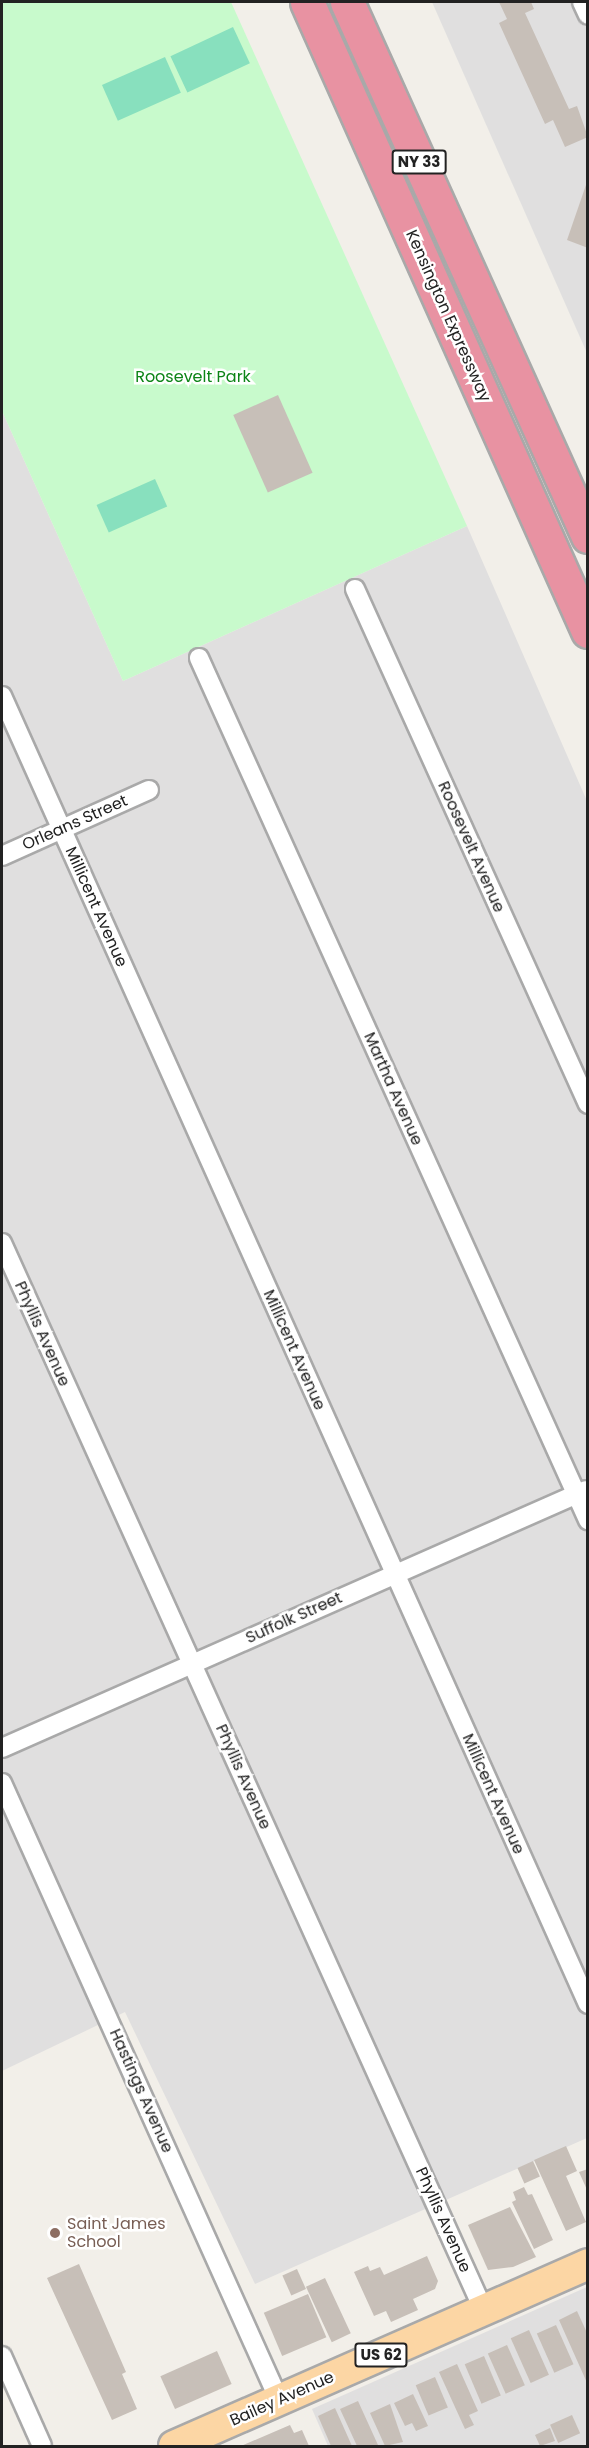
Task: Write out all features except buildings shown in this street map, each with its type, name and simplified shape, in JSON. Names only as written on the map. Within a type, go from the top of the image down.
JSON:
[{"type":"highway","name":"Kensington Expressway","points":[[307,2],[588,631]]},
{"type":"highway","name":"NY 33","points":[[347,2],[588,536]]},
{"type":"main road","name":"Bailey Avenue","points":[[174,2446],[588,2264]]},
{"type":"street","points":[[582,2],[588,15]]},
{"type":"street","name":"Roosevelt Avenue","points":[[356,589],[588,1104]]},
{"type":"street","name":"Martha Avenue","points":[[199,658],[582,1492],[588,1520]]},
{"type":"street","name":"Millicent Avenue","points":[[2,696],[588,2004]]},
{"type":"street","name":"Orleans Street","points":[[2,856],[149,790]]},
{"type":"street","name":"Phyllis Avenue","points":[[2,1243],[484,2311]]},
{"type":"street","name":"Suffolk Street","points":[[2,1748],[394,1573],[582,1492]]},
{"type":"street","name":"Hastings Avenue","points":[[2,1783],[279,2400]]},
{"type":"street","points":[[4,2364],[42,2446]]},
{"type":"shaded area","points":[[432,2],[587,2],[587,353]]},
{"type":"shaded area","points":[[2,411],[123,681],[467,526],[587,801],[587,2138],[255,2284],[125,2012],[2,2071]]},
{"type":"shaded area","points":[[587,2287],[587,2446],[328,2446],[312,2409]]},
{"type":"green space","name":"Roosevelt Park","points":[[2,2],[231,2],[467,526],[123,681],[2,411]]},
{"type":"green space","points":[[233,27],[250,63],[187,92],[170,56]]},
{"type":"green space","points":[[165,57],[181,93],[118,121],[102,85]]},
{"type":"green space","points":[[155,479],[167,506],[109,532],[97,505]]},
{"type":"place","name":"Saint James School","points":[[55,2233]]}]
